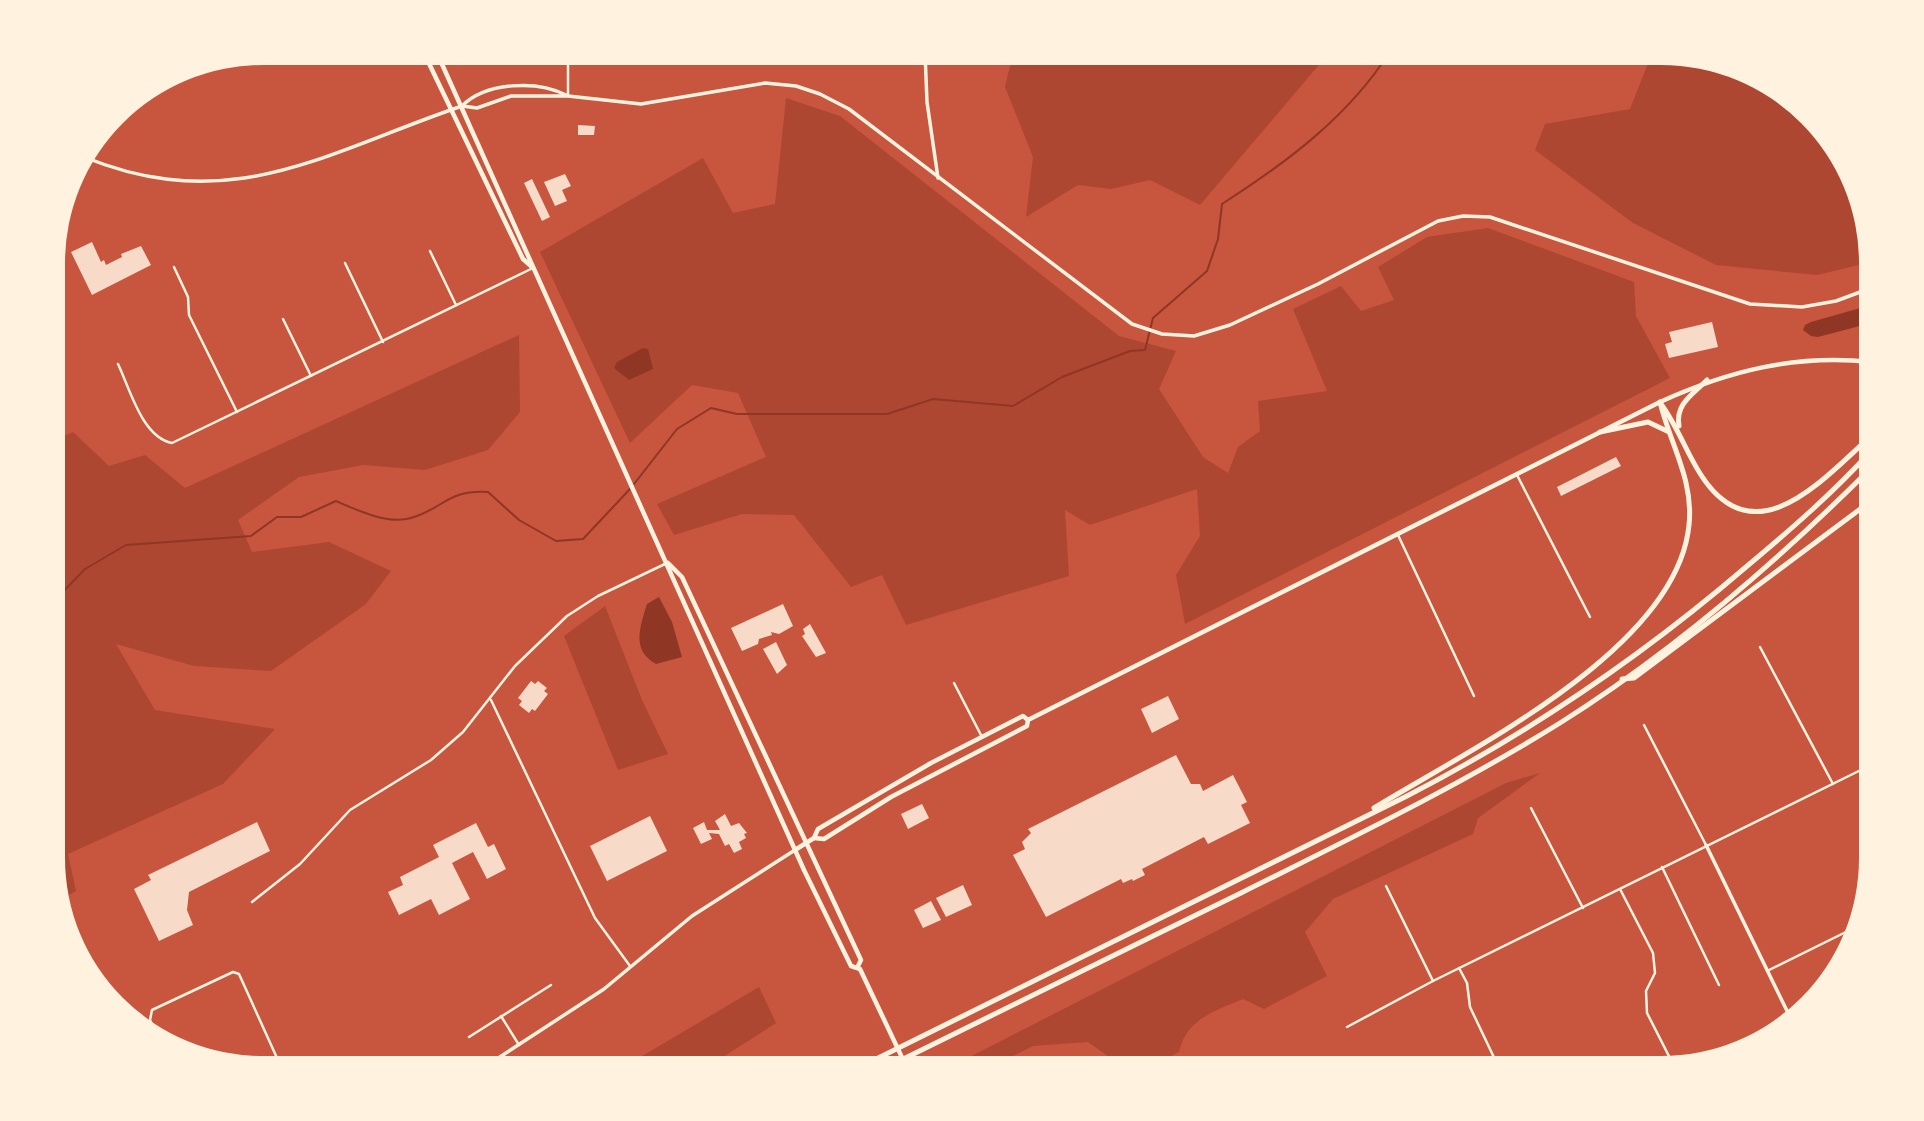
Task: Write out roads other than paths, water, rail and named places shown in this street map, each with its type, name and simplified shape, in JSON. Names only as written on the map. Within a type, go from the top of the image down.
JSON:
[{"type":"highway","points":[[1680,433],[1679,410],[1707,380]]},
{"type":"highway","points":[[1660,402],[1680,433],[1700,474],[1713,491],[1737,507],[1768,511],[1792,503],[1859,447]]},
{"type":"highway","points":[[1350,822],[1527,715],[1589,669],[1652,611],[1679,567],[1689,525],[1687,481],[1660,402]]},
{"type":"highway","points":[[1600,432],[1648,422],[1658,424],[1669,434]]},
{"type":"highway","points":[[882,1056],[1492,750],[1600,682],[1663,636],[1770,547],[1859,462]]},
{"type":"highway","points":[[909,1056],[1404,812],[1540,734],[1622,679],[1729,598],[1859,479]]},
{"type":"highway","points":[[1622,679],[1634,678],[1859,510]]},
{"type":"main road","points":[[431,65],[523,259],[533,268]]},
{"type":"main road","points":[[444,65],[795,850],[852,965],[858,967],[902,1056]]},
{"type":"main road","points":[[1028,720],[1707,380],[1781,362],[1817,358],[1859,361]]},
{"type":"main road","points":[[667,563],[682,577],[861,960],[858,967]]},
{"type":"main road","points":[[795,850],[814,838],[818,829],[982,737],[1023,716],[1028,720]]},
{"type":"main road","points":[[814,838],[824,839],[891,797],[1027,726],[1028,720]]},
{"type":"street","points":[[568,65],[568,96]]},
{"type":"street","points":[[926,65],[927,102],[938,178]]},
{"type":"street","points":[[462,106],[477,108],[511,96],[568,96],[641,104],[752,84],[796,86],[820,94],[849,109],[1132,324],[1154,332],[1194,336],[1230,325],[1318,284],[1438,221],[1463,215],[1490,217],[1750,304],[1802,307],[1836,301],[1859,292]]},
{"type":"street","points":[[93,160],[141,177],[170,182],[236,182],[303,163],[451,110],[462,106],[472,96],[498,88],[534,87],[557,90],[568,96]]},
{"type":"street","points":[[430,251],[457,305]]},
{"type":"street","points":[[345,263],[383,342]]},
{"type":"street","points":[[174,267],[188,297],[188,315],[237,412]]},
{"type":"street","points":[[118,364],[151,432],[161,440],[173,443],[533,268]]},
{"type":"street","points":[[283,319],[311,376]]},
{"type":"street","points":[[1517,475],[1590,617]]},
{"type":"street","points":[[1397,534],[1474,696]]},
{"type":"street","points":[[252,902],[300,864],[349,810],[431,760],[463,732],[515,666],[567,616],[598,596],[667,563]]},
{"type":"street","points":[[1759,647],[1833,784]]},
{"type":"street","points":[[954,683],[982,737]]},
{"type":"street","points":[[491,699],[595,918],[630,966]]},
{"type":"street","points":[[1644,725],[1787,1011]]},
{"type":"street","points":[[1347,1027],[1433,981],[1859,771]]},
{"type":"street","points":[[1531,808],[1583,908]]},
{"type":"street","points":[[502,1056],[604,989],[682,923],[795,850]]},
{"type":"street","points":[[1662,867],[1719,985]]},
{"type":"street","points":[[1385,886],[1433,981]]},
{"type":"street","points":[[1620,889],[1653,953],[1655,972],[1646,991],[1647,1013],[1668,1056]]},
{"type":"street","points":[[1767,971],[1845,933]]},
{"type":"street","points":[[1460,968],[1467,984],[1470,1007],[1493,1056]]},
{"type":"street","points":[[150,1021],[152,1010],[227,973],[239,974],[276,1056]]},
{"type":"street","points":[[468,1037],[528,996],[551,985]]},
{"type":"street","points":[[502,1016],[519,1045]]},
{"type":"waterway","points":[[634,484],[677,429],[711,408],[737,414],[887,414],[933,399],[1013,406],[1062,377],[1130,351],[1145,350],[1153,318],[1207,271],[1218,239],[1222,204],[1314,137],[1355,98],[1381,65]]},
{"type":"waterway","points":[[65,590],[85,569],[126,545],[251,536],[277,517],[301,517],[336,501],[373,516],[402,520],[422,514],[463,494],[488,492],[519,520],[556,541],[583,539],[630,489]]}]
